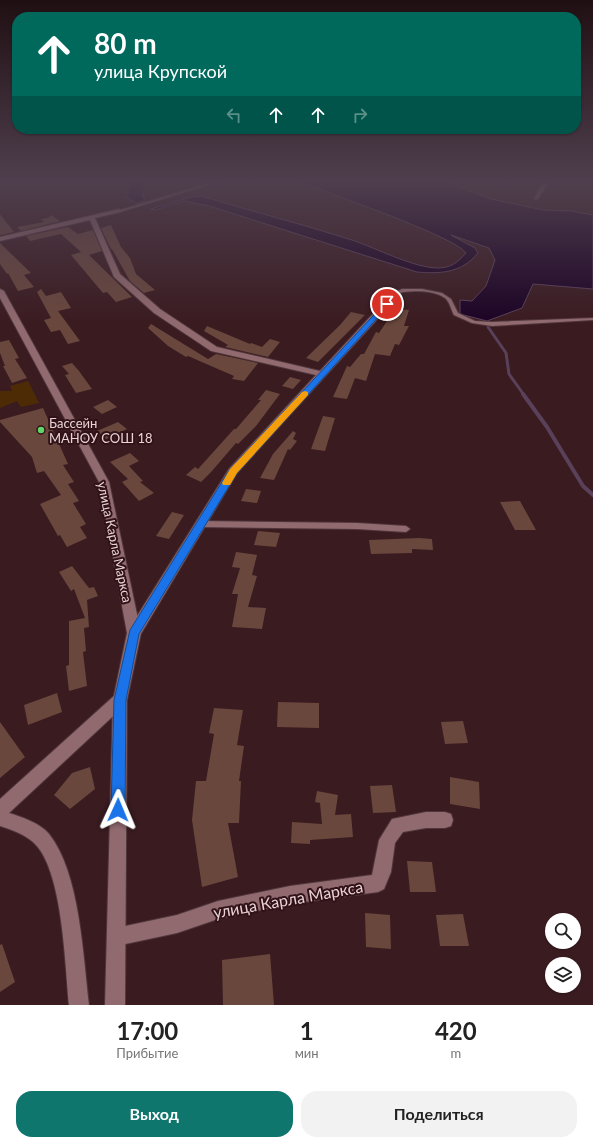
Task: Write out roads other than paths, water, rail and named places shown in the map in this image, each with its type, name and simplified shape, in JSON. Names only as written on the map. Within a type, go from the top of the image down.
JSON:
[{"type":"street","points":[[0,239],[44,229]]},
{"type":"street","points":[[97,229],[117,275],[157,311],[214,350],[323,374]]},
{"type":"street","name":"улица Карла Маркса","points":[[0,290],[104,482],[134,633],[120,700],[115,1005]]},
{"type":"street","points":[[134,633],[233,471],[398,292]]},
{"type":"street","points":[[0,810],[120,700]]},
{"type":"street","points":[[0,818],[21,825],[43,839],[54,859],[65,893],[79,1005]]},
{"type":"street","name":"улица Карла Маркса","points":[[116,937],[176,924],[218,910],[290,895],[378,883],[382,872],[386,840],[398,825],[426,820],[445,820]]},
{"type":"lane","points":[[398,292],[436,292],[446,296],[452,304],[456,314],[483,324],[593,319]]},
{"type":"lane","points":[[201,524],[357,526],[406,529]]},
{"type":"waterway","points":[[488,327],[506,353],[509,374],[524,395]]},
{"type":"waterway","points":[[523,394],[547,427],[583,486],[593,495]]},
{"type":"place","name":"Бассейн МАНОУ СОШ 18","points":[[41,430]]}]
